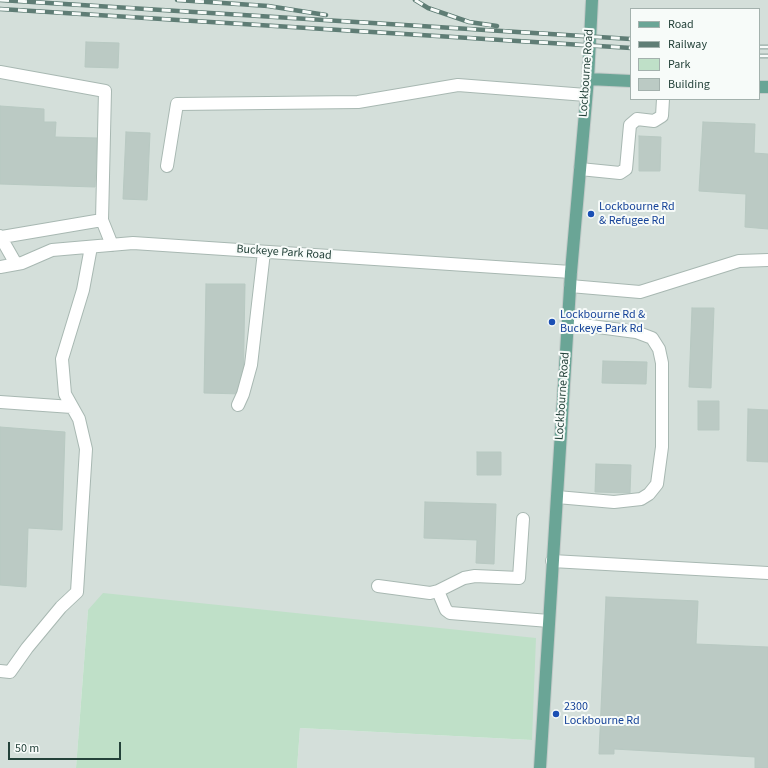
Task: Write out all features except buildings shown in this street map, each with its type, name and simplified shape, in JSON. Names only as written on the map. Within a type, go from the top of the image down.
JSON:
[{"type":"main road","name":"Lockbourne Road","points":[[540,768],[570,286],[588,79],[592,0]]},
{"type":"main road","points":[[588,79],[630,81]]},
{"type":"street","points":[[0,72],[105,91],[102,220],[112,245]]},
{"type":"street","points":[[167,166],[177,104],[358,102],[458,85],[586,95]]},
{"type":"street","points":[[580,169],[620,173],[626,169],[630,125],[637,119],[654,121],[662,116],[663,100]]},
{"type":"street","points":[[16,264],[1,236],[102,220]]},
{"type":"street","name":"Buckeye Park Road","points":[[0,267],[16,264],[52,250],[133,243],[571,272]]},
{"type":"street","points":[[0,671],[10,672],[47,624],[77,592],[86,448],[79,419],[65,394],[62,359],[83,290],[91,247]]},
{"type":"street","points":[[238,405],[243,394],[251,366],[264,252]]},
{"type":"street","points":[[570,286],[640,292],[740,261],[768,260]]},
{"type":"street","points":[[556,497],[614,502],[641,499],[649,494],[657,484],[662,447],[662,363],[658,349],[652,338],[636,332],[568,323]]},
{"type":"street","points":[[0,402],[72,407]]},
{"type":"street","points":[[378,586],[430,592],[438,591],[464,578],[475,576],[519,578],[523,518]]},
{"type":"street","points":[[552,561],[768,573]]},
{"type":"street","points":[[438,591],[446,610],[450,613],[549,621]]},
{"type":"shaded area","points":[[0,0],[768,0],[768,768],[297,768],[300,728],[532,740],[88,610],[76,768],[0,768]]},
{"type":"green space","points":[[103,593],[536,638],[532,740],[300,728],[297,768],[76,768],[88,610]]},
{"type":"railway","points":[[0,0],[630,39]]},
{"type":"railway","points":[[177,0],[268,6],[326,15]]},
{"type":"railway","points":[[415,0],[428,8],[469,22],[497,26]]},
{"type":"railway","points":[[0,9],[630,48]]},
{"type":"railway","points":[[760,47],[768,47]]},
{"type":"railway","points":[[760,56],[768,56]]},
{"type":"place","name":"Lockbourne Rd & Refugee Rd","points":[[591,214]]},
{"type":"place","name":"Lockbourne Rd & Buckeye Park Rd","points":[[552,322]]},
{"type":"place","name":"2300 Lockbourne Rd","points":[[556,714]]}]
